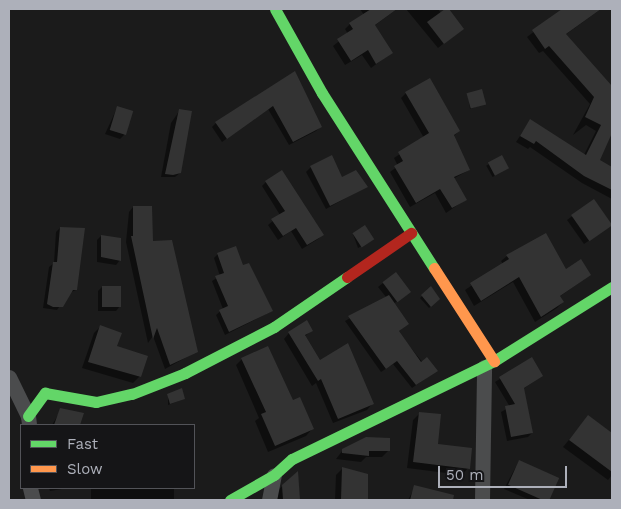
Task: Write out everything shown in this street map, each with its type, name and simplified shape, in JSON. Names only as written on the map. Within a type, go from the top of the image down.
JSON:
[{"type":"street","points":[[275,9],[322,93],[411,233],[489,364],[482,500]]},
{"type":"street","points":[[29,421],[45,393],[96,402],[132,394],[185,372],[274,327],[411,233]]},
{"type":"street","points":[[230,500],[274,475],[292,459],[489,364],[612,287]]},
{"type":"street","points":[[9,377],[29,421]]},
{"type":"street","points":[[269,500],[274,475]]},
{"type":"building","points":[[371,9],[397,9],[375,25],[393,53],[376,64],[368,50],[351,61],[337,39],[353,29],[349,23]]},
{"type":"building","points":[[445,9],[449,9],[464,29],[444,44],[427,22]]},
{"type":"building","points":[[562,9],[601,9],[566,34],[612,86],[612,133],[600,160],[612,167],[612,190],[584,176],[536,141],[534,144],[520,136],[530,119],[586,155],[601,125],[585,117],[594,97],[549,46],[545,49],[532,30]]},
{"type":"building","points":[[295,71],[322,127],[293,142],[273,106],[227,139],[215,122]]},
{"type":"building","points":[[430,78],[460,131],[454,135],[470,170],[454,177],[467,200],[452,208],[440,189],[416,203],[394,166],[403,161],[398,152],[429,133],[405,92]]},
{"type":"building","points":[[482,89],[486,104],[471,109],[467,93]]},
{"type":"building","points":[[117,106],[133,111],[126,135],[110,130]]},
{"type":"building","points":[[179,109],[192,111],[181,173],[165,174]]},
{"type":"building","points":[[332,155],[342,177],[356,170],[368,187],[330,206],[310,166]]},
{"type":"building","points":[[502,155],[509,168],[495,176],[488,163]]},
{"type":"building","points":[[282,170],[324,235],[307,245],[296,228],[283,236],[271,219],[285,211],[265,181]]},
{"type":"building","points":[[594,199],[612,225],[589,241],[571,215]]},
{"type":"building","points":[[133,206],[152,206],[153,241],[172,240],[198,352],[170,365],[157,328],[153,339],[131,236],[133,236]]},
{"type":"building","points":[[365,225],[374,239],[362,247],[352,233]]},
{"type":"building","points":[[60,227],[85,228],[77,290],[73,290],[63,307],[53,307],[47,304],[53,262],[57,262]]},
{"type":"building","points":[[546,233],[566,269],[581,259],[591,275],[560,296],[564,302],[541,317],[519,277],[481,301],[470,283],[509,259],[506,255]]},
{"type":"building","points":[[101,235],[121,238],[121,261],[101,257]]},
{"type":"building","points":[[236,246],[243,265],[249,263],[273,311],[229,332],[219,310],[228,306],[215,276],[224,273],[217,253]]},
{"type":"building","points":[[396,272],[411,292],[397,302],[382,282]]},
{"type":"building","points":[[102,286],[121,286],[121,307],[102,307]]},
{"type":"building","points":[[431,286],[440,299],[431,307],[421,295]]},
{"type":"building","points":[[389,295],[409,324],[399,331],[421,362],[427,357],[438,371],[416,385],[397,361],[386,369],[348,316]]},
{"type":"building","points":[[307,320],[313,331],[305,335],[320,360],[348,343],[374,404],[338,419],[321,379],[318,381],[288,332]]},
{"type":"building","points":[[100,325],[122,333],[117,346],[148,356],[141,377],[88,362]]},
{"type":"building","points":[[268,346],[293,400],[300,397],[314,429],[275,446],[261,414],[266,412],[241,358]]},
{"type":"building","points":[[532,357],[543,376],[524,388],[533,433],[511,437],[505,406],[515,404],[499,377]]},
{"type":"building","points":[[182,388],[185,399],[170,404],[167,394]]},
{"type":"building","points":[[60,408],[84,413],[80,424],[54,424]]},
{"type":"building","points":[[419,412],[441,414],[438,444],[472,448],[470,469],[413,462]]},
{"type":"building","points":[[588,415],[612,433],[612,472],[569,440]]},
{"type":"building","points":[[366,437],[390,438],[390,451],[369,451],[369,456],[342,453],[342,449]]},
{"type":"building","points":[[519,460],[559,478],[549,500],[542,500],[508,485]]},
{"type":"building","points":[[342,467],[368,474],[368,500],[341,500]]},
{"type":"building","points":[[298,471],[300,500],[283,500],[282,485]]},
{"type":"building","points":[[414,485],[454,495],[453,500],[410,500]]},
{"type":"traffic: fast","points":[[275,9],[322,93],[434,268]]},
{"type":"traffic: fast","points":[[28,416],[45,393],[96,402],[132,394],[185,373],[274,327],[347,277]]},
{"type":"traffic: fast","points":[[230,500],[274,475],[292,459],[494,361],[612,287]]},
{"type":"traffic: slow","points":[[434,268],[494,361]]},
{"type":"traffic: jam","points":[[347,277],[411,233]]}]
